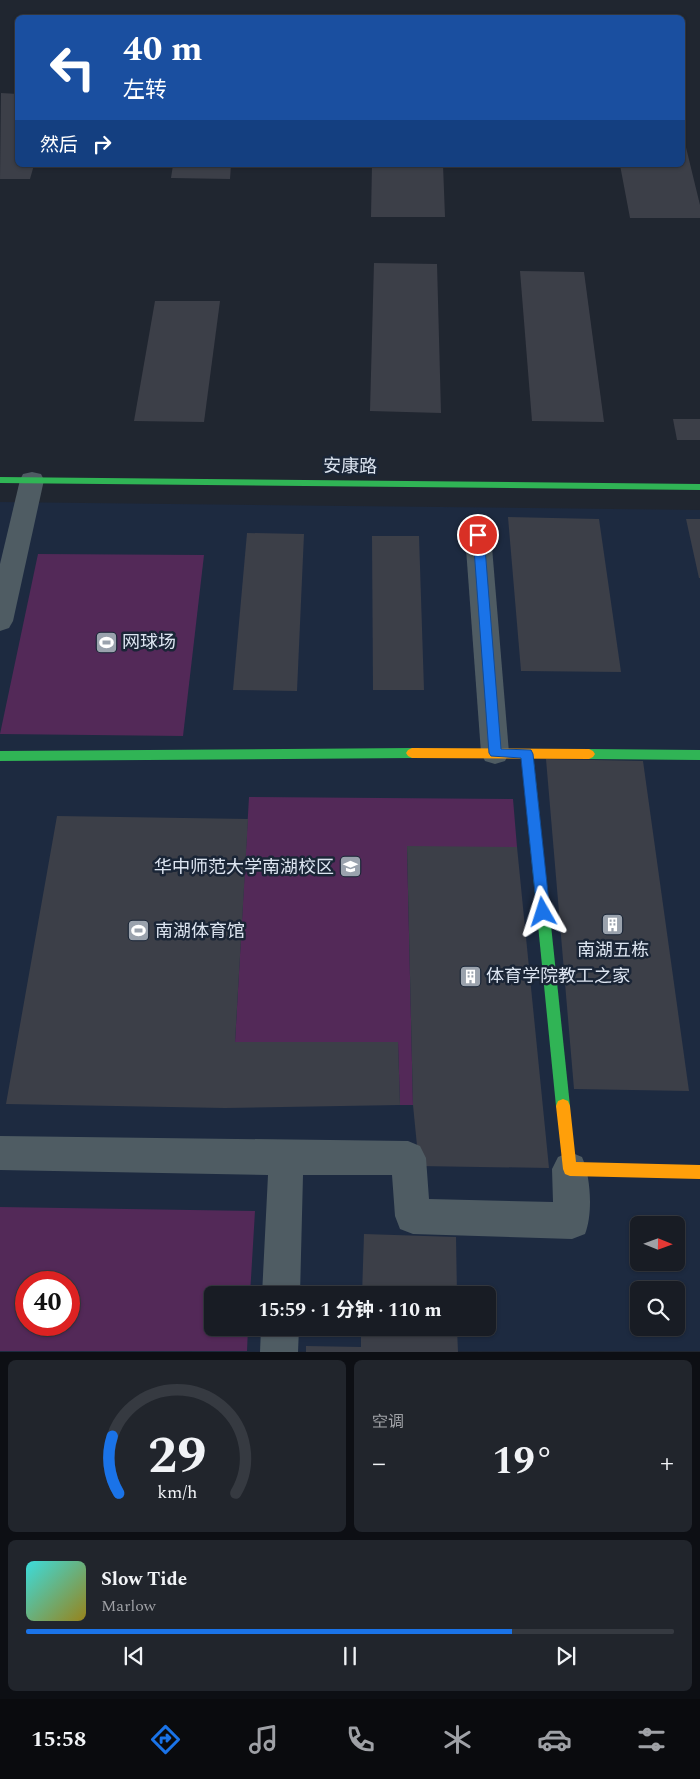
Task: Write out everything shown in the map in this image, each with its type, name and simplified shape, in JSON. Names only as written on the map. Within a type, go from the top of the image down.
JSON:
[{"type":"street","name":"安康路","points":[[0,480],[700,487]]},
{"type":"street","points":[[0,621],[32,480]]},
{"type":"street","points":[[478,535],[495,753]]},
{"type":"street","points":[[0,756],[495,753],[700,755]]},
{"type":"street","points":[[0,1153],[408,1158],[413,1216],[572,1221],[570,1170],[527,754]]},
{"type":"street","points":[[281,1286],[286,1158]]},
{"type":"street","points":[[570,1170],[700,1172]]},
{"type":"street","points":[[279,1352],[280,1336]]},
{"type":"shaded area","name":"华中师范大学南湖校区","points":[[0,502],[700,510],[700,1351],[0,1352]]},
{"type":"shaded area","name":"网球场","points":[[38,554],[204,555],[183,736],[0,734]]},
{"type":"shaded area","points":[[249,797],[513,799],[517,847],[407,847],[413,1105],[400,1105],[398,1042],[235,1042]]},
{"type":"shaded area","points":[[0,1207],[255,1211],[251,1286],[204,1286],[204,1336],[248,1336],[247,1351],[0,1351]]},
{"type":"building","points":[[1,93],[15,94],[15,167],[33,167],[30,179],[0,179]]},
{"type":"building","points":[[685,143],[700,205],[700,218],[630,218],[620,167],[685,167]]},
{"type":"building","points":[[173,167],[231,167],[230,179],[171,178]]},
{"type":"building","points":[[372,167],[443,167],[445,217],[371,217]]},
{"type":"building","points":[[374,263],[437,264],[441,413],[370,411]]},
{"type":"building","points":[[520,271],[584,272],[604,422],[532,421]]},
{"type":"building","points":[[155,301],[220,301],[204,422],[134,421]]},
{"type":"building","points":[[673,419],[700,419],[700,440],[677,440]]},
{"type":"building","points":[[508,517],[599,519],[621,672],[521,671]]},
{"type":"building","points":[[686,519],[700,519],[700,578],[699,578]]},
{"type":"building","points":[[247,533],[304,534],[297,691],[233,690]]},
{"type":"building","points":[[372,536],[419,536],[424,690],[373,690]]},
{"type":"building","name":"南湖五栋","points":[[546,759],[643,761],[689,1091],[574,1089]]},
{"type":"building","name":"南湖体育馆","points":[[57,816],[248,819],[235,1042],[398,1042],[400,1105],[225,1108],[6,1104]]},
{"type":"building","name":"体育学院教工之家","points":[[407,846],[517,847],[549,1168],[419,1166],[413,1105]]},
{"type":"building","points":[[364,1234],[456,1237],[457,1286],[362,1286]]},
{"type":"building","points":[[361,1336],[457,1336],[458,1352],[306,1352],[306,1346],[361,1347]]},
{"type":"traffic: fast","points":[[0,480],[700,487]]},
{"type":"traffic: fast","points":[[0,756],[412,753]]},
{"type":"traffic: fast","points":[[527,754],[563,1106]]},
{"type":"traffic: fast","points":[[589,754],[700,755]]},
{"type":"traffic: slow","points":[[412,753],[589,754]]},
{"type":"traffic: slow","points":[[563,1106],[570,1169],[700,1172]]},
{"type":"place","name":"网球场","points":[[106,642]]},
{"type":"place","name":"华中师范大学南湖校区","points":[[350,867]]},
{"type":"place","name":"南湖五栋","points":[[613,925]]},
{"type":"place","name":"南湖体育馆","points":[[139,931]]},
{"type":"place","name":"体育学院教工之家","points":[[470,976]]},
{"type":"route","points":[[478,535],[495,753],[527,754],[543,912]]}]
